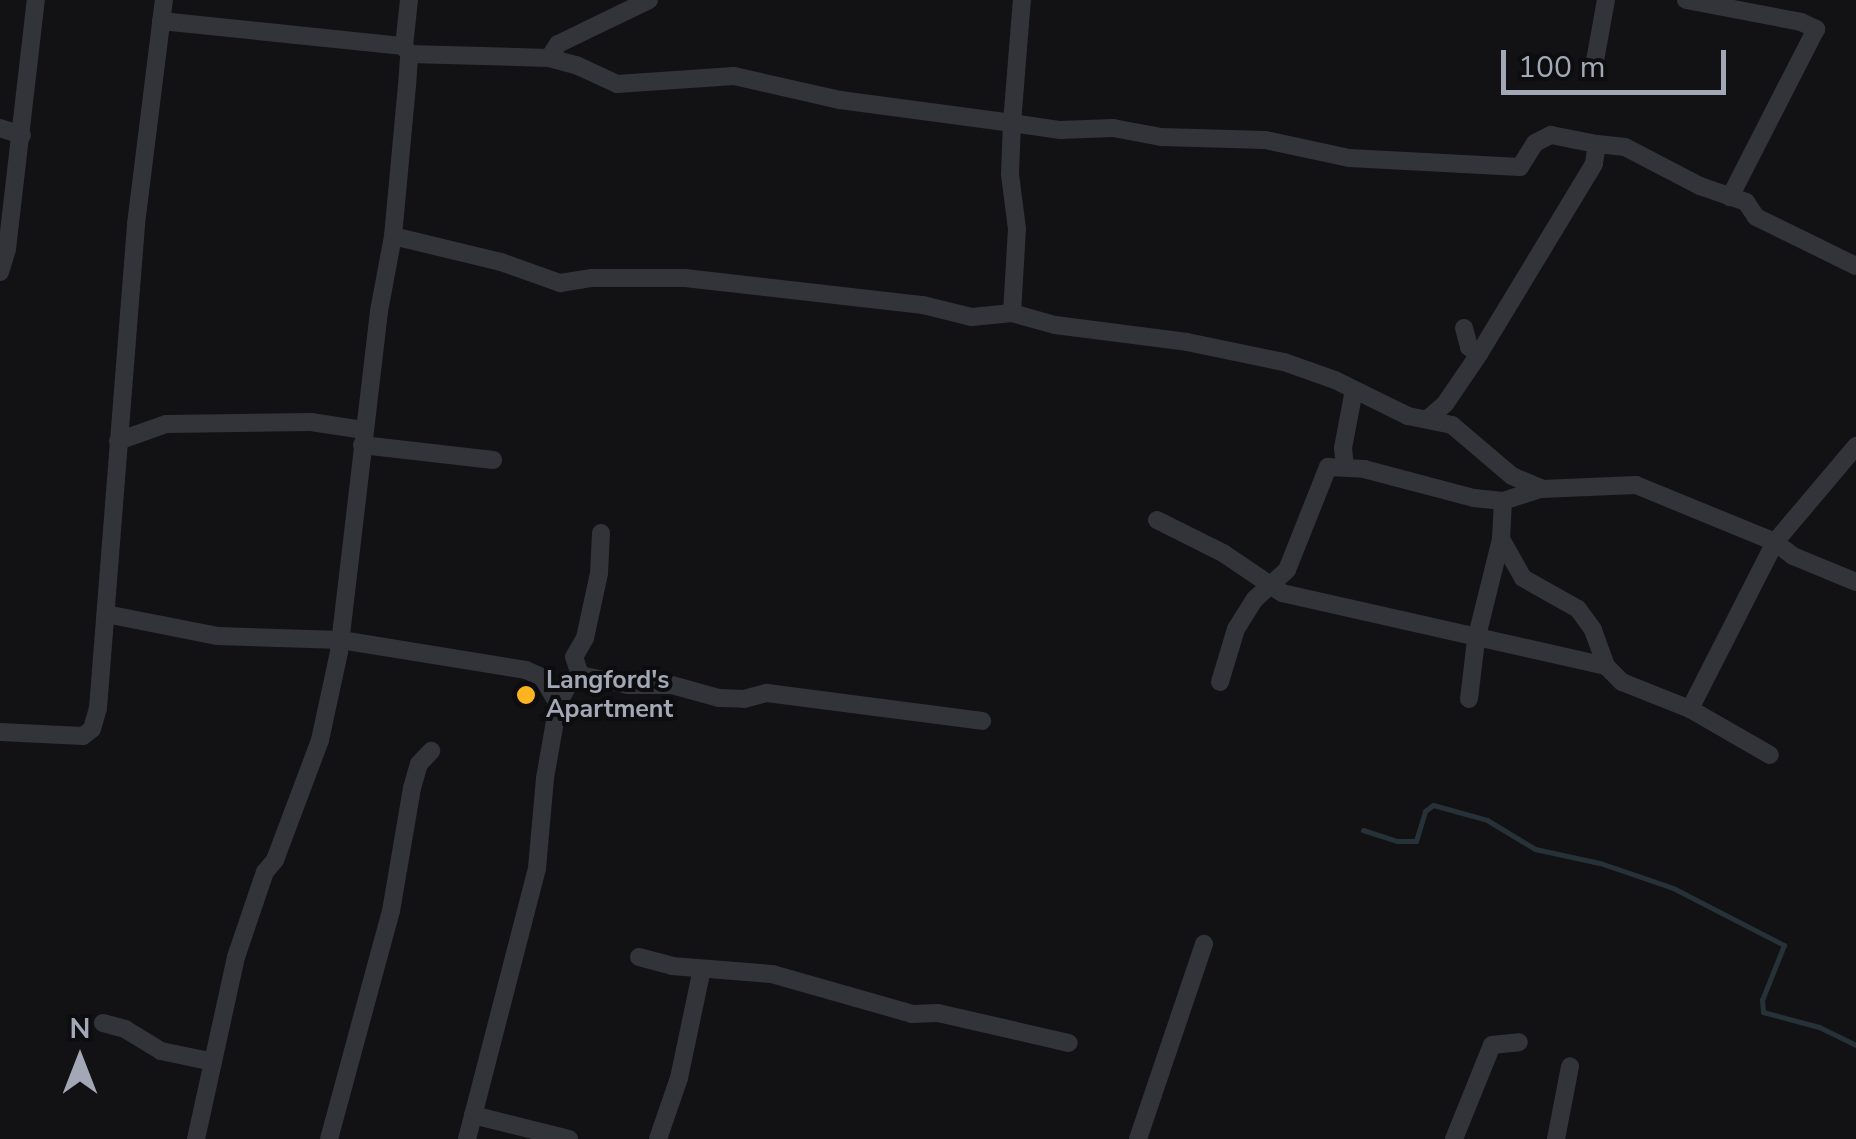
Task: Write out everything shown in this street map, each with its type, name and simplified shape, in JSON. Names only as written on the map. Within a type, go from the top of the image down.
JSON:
[{"type":"street","points":[[0,272],[8,249],[36,0]]},
{"type":"street","points":[[0,732],[63,737],[83,736],[92,730],[106,614],[136,224],[164,0]]},
{"type":"street","points":[[196,1139],[236,956],[264,872],[275,860],[320,740],[341,640],[363,438],[393,236],[408,0]]},
{"type":"street","points":[[549,58],[558,44],[649,0]]},
{"type":"street","points":[[1012,313],[1017,229],[1010,174],[1022,0]]},
{"type":"street","points":[[1593,72],[1606,0]]},
{"type":"street","points":[[1686,0],[1801,22],[1816,30],[1730,197]]},
{"type":"street","points":[[162,21],[406,50],[549,58],[616,84],[734,76],[857,103],[1060,130],[1114,128],[1161,138],[1266,140],[1349,158],[1520,167],[1535,143],[1550,135],[1625,148],[1746,202],[1756,216],[1856,266]]},
{"type":"street","points":[[0,128],[22,135]]},
{"type":"street","points":[[1428,420],[1446,404],[1479,354],[1594,164],[1597,144]]},
{"type":"street","points":[[393,236],[500,262],[560,283],[590,278],[685,278],[923,305],[972,317],[1012,313],[1055,325],[1187,342],[1284,362],[1408,416],[1452,425],[1512,476],[1542,489]]},
{"type":"street","points":[[1464,328],[1470,347],[1479,354]]},
{"type":"street","points":[[1345,466],[1343,448],[1354,390]]},
{"type":"street","points":[[118,441],[166,424],[311,422],[363,438],[493,460]]},
{"type":"street","points":[[1690,709],[1775,542],[1856,446]]},
{"type":"street","points":[[1220,682],[1244,611],[1287,570],[1328,466],[1345,466],[1421,487],[1503,501],[1542,489],[1636,485],[1775,542],[1793,556],[1856,582]]},
{"type":"street","points":[[1469,699],[1476,640],[1502,538],[1503,501]]},
{"type":"street","points":[[1157,520],[1223,553],[1269,587],[1318,603],[1382,612],[1476,640],[1606,666]]},
{"type":"street","points":[[580,675],[574,657],[584,638],[599,573],[601,533]]},
{"type":"street","points":[[1502,538],[1523,578],[1578,609],[1593,630],[1606,666],[1622,682],[1690,709],[1770,755]]},
{"type":"street","points":[[106,614],[217,636],[341,640],[526,670],[542,676],[558,704]]},
{"type":"street","points":[[467,1139],[537,868],[545,778],[558,704],[572,680],[580,675],[628,685],[672,684],[719,698],[744,700],[767,694],[982,721]]},
{"type":"street","points":[[329,1139],[392,912],[412,788],[420,764],[431,752]]},
{"type":"street","points":[[1138,1139],[1204,944]]},
{"type":"street","points":[[639,957],[702,969],[772,974],[912,1014],[938,1013],[1069,1043]]},
{"type":"street","points":[[658,1139],[679,1078],[702,969]]},
{"type":"street","points":[[103,1024],[126,1030],[161,1051],[213,1062]]},
{"type":"street","points":[[1454,1139],[1492,1045],[1519,1042]]},
{"type":"street","points":[[1556,1139],[1570,1066]]},
{"type":"street","points":[[473,1115],[570,1139]]},
{"type":"waterway","points":[[1363,830],[1397,841],[1416,841],[1425,811],[1433,805],[1487,820],[1535,849],[1600,863],[1673,888],[1784,945],[1762,1000],[1763,1012],[1819,1027],[1856,1045]]},
{"type":"place","name":"Langford's Apartment","points":[[526,695]]}]
